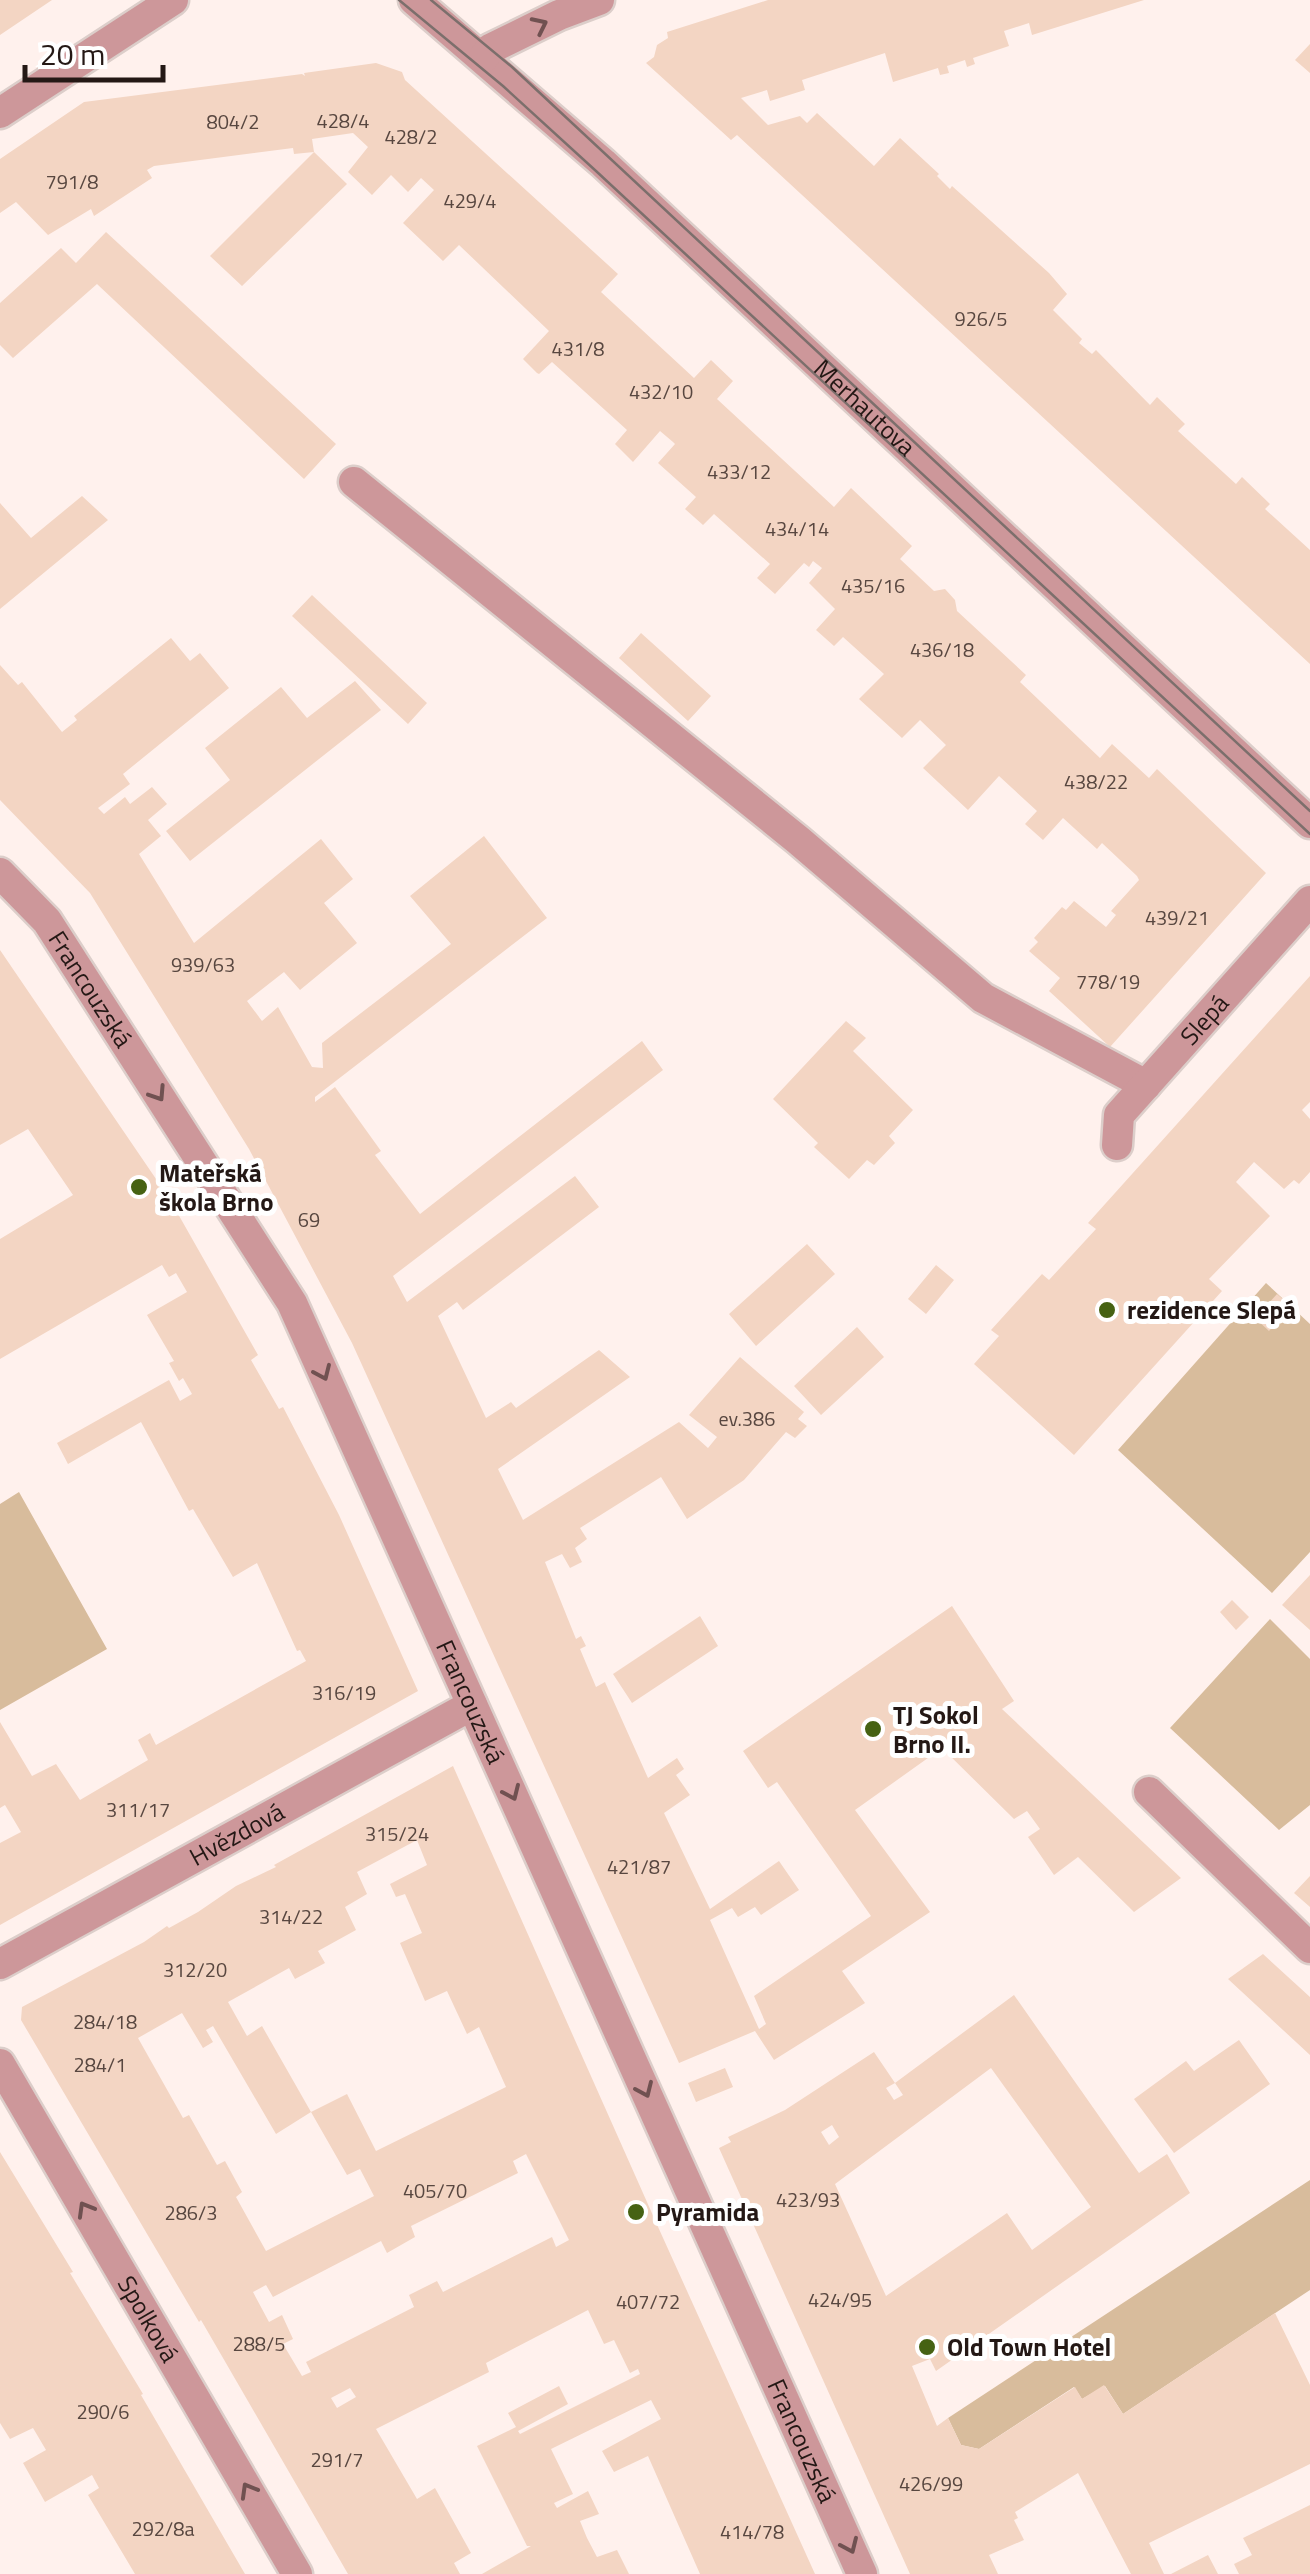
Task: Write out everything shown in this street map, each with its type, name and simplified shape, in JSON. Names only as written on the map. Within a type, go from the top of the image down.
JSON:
[{"type":"street","points":[[0,113],[173,0]]},
{"type":"street","name":"Merhautova","points":[[414,0],[603,163],[1310,823]]},
{"type":"street","points":[[484,57],[490,49],[559,15],[600,0]]},
{"type":"street","points":[[354,482],[798,840],[983,998],[1146,1085]]},
{"type":"street","name":"Francouzská","points":[[0,873],[47,922],[292,1303],[862,2574]]},
{"type":"street","name":"Slepá","points":[[1116,1145],[1118,1115],[1310,901]]},
{"type":"street","name":"Hvězdová","points":[[0,1964],[472,1704]]},
{"type":"street","points":[[1150,1792],[1310,1948]]},
{"type":"street","name":"Spolková","points":[[0,2064],[298,2574]]},
{"type":"shaded area","points":[[1266,1283],[1310,1324],[1310,1552],[1272,1593],[1118,1450]]},
{"type":"shaded area","points":[[19,1492],[107,1649],[0,1710],[0,1504]]},
{"type":"shaded area","points":[[1270,1619],[1310,1659],[1310,1805],[1279,1830],[1170,1728]]},
{"type":"shaded area","points":[[1310,2180],[1310,2290],[1123,2414],[1105,2386],[1082,2399],[1074,2387],[979,2449],[961,2445],[948,2418]]},
{"type":"building","points":[[0,0],[52,0],[0,35]]},
{"type":"building","points":[[768,0],[1144,0],[1032,35],[1029,23],[1004,31],[1009,46],[973,58],[975,64],[967,67],[965,60],[947,66],[949,73],[940,75],[938,68],[893,82],[885,53],[802,80],[805,90],[770,101],[767,90],[741,98],[768,125],[800,116],[807,123],[817,113],[874,166],[900,138],[950,189],[952,186],[1049,273],[1067,294],[1053,310],[1082,339],[1079,343],[1092,354],[1096,350],[1150,405],[1157,397],[1185,424],[1178,431],[1236,484],[1242,477],[1270,504],[1265,509],[1310,550],[1310,664],[737,135],[731,140],[646,63],[654,57],[657,45],[668,38],[667,32]]},
{"type":"building","points":[[1310,44],[1310,73],[1295,60]]},
{"type":"building","points":[[376,63],[402,72],[405,80],[618,274],[601,292],[694,378],[711,360],[733,381],[717,399],[834,507],[851,488],[912,546],[900,559],[934,591],[945,589],[955,600],[957,611],[1026,675],[1020,682],[1100,758],[1112,744],[1149,778],[1157,769],[1266,873],[1110,1047],[1049,991],[1060,978],[1029,951],[1038,942],[1034,938],[1062,907],[1066,910],[1074,901],[1106,927],[1116,915],[1111,911],[1139,880],[1137,876],[1102,843],[1097,849],[1063,818],[1043,840],[1025,824],[1037,811],[999,776],[968,810],[923,768],[946,745],[920,720],[902,738],[859,699],[884,674],[843,637],[834,646],[816,630],[835,609],[809,583],[822,568],[813,561],[809,567],[804,563],[775,594],[757,578],[770,564],[714,514],[703,525],[685,509],[696,497],[658,463],[673,442],[660,431],[633,462],[615,444],[627,430],[552,362],[537,373],[523,359],[549,331],[459,245],[443,261],[403,223],[434,190],[421,178],[408,192],[391,175],[372,195],[348,172],[368,147],[353,133],[312,139],[314,152],[294,154],[293,148],[154,166],[147,170],[152,178],[94,216],[91,209],[48,235],[16,202],[0,213],[0,159],[84,102],[305,76],[304,73]]},
{"type":"building","points":[[314,152],[347,184],[242,286],[210,256]]},
{"type":"building","points":[[106,232],[336,444],[304,479],[97,284],[13,358],[0,345],[0,303],[61,248],[76,263]]},
{"type":"building","points":[[82,496],[108,520],[0,609],[0,503],[31,538]]},
{"type":"building","points":[[312,595],[427,703],[408,724],[292,616]]},
{"type":"building","points":[[641,633],[711,696],[688,721],[619,658]]},
{"type":"building","points":[[171,638],[190,661],[200,653],[229,688],[123,774],[130,784],[98,808],[104,814],[125,797],[130,804],[152,787],[167,804],[148,820],[161,836],[139,854],[194,943],[321,839],[353,879],[324,903],[357,943],[300,990],[284,972],[247,1001],[262,1021],[278,1007],[312,1067],[323,1068],[322,1043],[451,944],[410,896],[484,836],[547,918],[315,1097],[315,1102],[335,1087],[381,1151],[375,1155],[420,1214],[642,1041],[663,1070],[393,1276],[407,1302],[575,1176],[599,1207],[463,1310],[457,1302],[438,1316],[486,1418],[511,1402],[516,1408],[599,1350],[630,1377],[498,1469],[523,1520],[679,1422],[708,1448],[717,1437],[689,1415],[740,1357],[804,1412],[798,1419],[807,1426],[795,1438],[786,1432],[744,1480],[687,1519],[661,1477],[580,1528],[587,1539],[575,1548],[582,1562],[570,1568],[562,1554],[545,1562],[576,1639],[581,1636],[586,1646],[580,1649],[596,1687],[605,1682],[648,1778],[677,1758],[684,1769],[676,1775],[690,1795],[664,1813],[710,1909],[779,1861],[799,1890],[761,1915],[755,1907],[738,1917],[732,1908],[710,1920],[759,2029],[766,2024],[754,1996],[871,1916],[777,1782],[768,1788],[743,1751],[952,1606],[1014,1701],[1002,1709],[1181,1878],[1134,1912],[1078,1857],[1054,1875],[1028,1837],[1040,1829],[1027,1811],[1014,1819],[942,1748],[855,1810],[930,1912],[842,1971],[865,2003],[774,2060],[755,2031],[679,2063],[352,1343],[249,1149],[90,893],[0,800],[0,665],[18,685],[22,682],[62,732],[77,720],[74,716]]},
{"type":"building","points":[[355,681],[381,710],[190,861],[166,831],[230,780],[205,748],[281,687],[307,718]]},
{"type":"building","points":[[0,950],[169,1198],[258,1355],[251,1360],[279,1409],[283,1407],[339,1515],[418,1691],[0,1925],[0,1843],[21,1832],[5,1805],[0,1808],[0,1722],[32,1776],[56,1764],[80,1800],[148,1760],[138,1740],[150,1733],[156,1745],[306,1661],[297,1651],[257,1563],[233,1577],[193,1509],[189,1511],[141,1422],[68,1464],[57,1443],[169,1380],[180,1401],[192,1394],[183,1378],[179,1381],[169,1363],[174,1361],[147,1315],[187,1292],[176,1273],[169,1277],[162,1265],[0,1359],[0,1239],[73,1195],[28,1129],[0,1145]]},
{"type":"building","name":"rezidence Slepá","points":[[1310,976],[1310,1102],[1302,1110],[1310,1119],[1310,1172],[1299,1184],[1294,1180],[1284,1189],[1254,1162],[1236,1182],[1270,1216],[1209,1279],[1222,1291],[1074,1455],[974,1364],[999,1336],[991,1330],[1042,1274],[1049,1280],[1096,1229],[1088,1223]]},
{"type":"building","points":[[846,1021],[866,1038],[853,1051],[913,1110],[889,1136],[895,1143],[874,1165],[867,1160],[849,1179],[814,1147],[818,1143],[773,1099]]},
{"type":"building","points":[[807,1244],[835,1274],[756,1346],[729,1314]]},
{"type":"building","points":[[936,1265],[954,1280],[926,1314],[908,1299]]},
{"type":"building","points":[[1277,1294],[1291,1306],[1269,1331],[1255,1318]]},
{"type":"building","points":[[857,1327],[884,1357],[821,1415],[794,1386]]},
{"type":"building","points":[[1310,1575],[1310,1630],[1282,1605]]},
{"type":"building","points":[[1232,1600],[1249,1617],[1236,1630],[1220,1612]]},
{"type":"building","points":[[700,1616],[718,1646],[632,1703],[613,1674]]},
{"type":"building","points":[[453,1766],[815,2574],[700,2574],[648,2456],[614,2472],[602,2451],[661,2419],[651,2400],[551,2449],[573,2494],[554,2503],[557,2508],[588,2491],[599,2514],[580,2521],[587,2538],[597,2557],[617,2550],[629,2574],[482,2574],[531,2546],[527,2546],[477,2446],[516,2427],[508,2413],[559,2386],[568,2404],[518,2431],[520,2434],[640,2374],[638,2369],[630,2373],[614,2340],[604,2344],[588,2310],[486,2363],[489,2372],[376,2429],[417,2499],[435,2488],[471,2553],[454,2563],[460,2574],[348,2574],[21,2020],[22,2007],[198,1912],[274,1865]],"holes":[[[417,1840],[427,1865],[390,1884],[396,1897],[405,1894],[422,1933],[400,1943],[425,2001],[447,1991],[467,2034],[479,2027],[506,2087],[376,2151],[347,2094],[311,2112],[262,2026],[247,2036],[228,2002],[289,1968],[295,1979],[325,1963],[318,1951],[356,1930],[345,1907],[367,1894],[357,1872]],[[182,2013],[203,2048],[213,2042],[206,2030],[213,2026],[276,2134],[311,2112],[347,2175],[360,2169],[374,2196],[266,2251],[236,2197],[242,2192],[225,2161],[217,2165],[189,2115],[183,2118],[138,2038]],[[526,2154],[569,2240],[556,2247],[552,2237],[443,2292],[437,2281],[409,2295],[414,2307],[306,2362],[311,2372],[302,2376],[283,2344],[293,2339],[282,2315],[269,2322],[253,2292],[266,2285],[273,2297],[381,2241],[387,2253],[415,2237],[411,2226],[518,2173],[513,2161]],[[350,2388],[356,2397],[337,2408],[331,2398]]]},
{"type":"building","points":[[1310,1876],[1310,1907],[1294,1893]]},
{"type":"building","points":[[1263,1954],[1310,1997],[1310,2055],[1228,1979]]},
{"type":"building","points":[[1014,1995],[1139,2173],[1167,2154],[1190,2193],[936,2371],[930,2359],[912,2366],[937,2426],[948,2418],[961,2445],[979,2449],[1075,2387],[1082,2399],[1104,2385],[1123,2414],[1275,2313],[1310,2385],[1310,2464],[1149,2543],[1164,2574],[1131,2574],[1078,2473],[1015,2512],[1018,2518],[1014,2520],[1024,2540],[989,2555],[998,2574],[910,2574],[719,2148],[731,2142],[728,2137],[785,2110],[874,2052],[895,2083]],"holes":[[[991,2068],[1091,2207],[1032,2250],[1007,2213],[886,2296],[835,2184]],[[895,2083],[903,2095],[894,2100],[886,2088]],[[832,2125],[839,2137],[829,2145],[821,2132]]]},
{"type":"building","points":[[1239,2040],[1270,2084],[1174,2153],[1134,2099],[1186,2061],[1194,2071]]},
{"type":"building","points":[[725,2068],[733,2087],[696,2102],[688,2083]]},
{"type":"building","points":[[0,2152],[245,2574],[135,2574],[88,2495],[99,2488],[92,2475],[45,2502],[23,2463],[46,2450],[33,2428],[10,2439],[0,2423]]},
{"type":"building","points":[[1310,2505],[1310,2574],[1239,2574],[1234,2564],[1252,2555],[1243,2538]]},
{"type":"building","points":[[1208,2555],[1218,2574],[1171,2574]]},
{"type":"tram line","points":[[399,0],[503,86],[596,171],[1310,834]]},
{"type":"tram line","points":[[431,0],[512,67],[1310,811]]},
{"type":"place","name":"Mateřská škola Brno","points":[[139,1187]]},
{"type":"place","name":"rezidence Slepá","points":[[1107,1310]]},
{"type":"place","name":"TJ Sokol Brno II.","points":[[873,1729]]},
{"type":"place","name":"Pyramida","points":[[636,2212]]},
{"type":"place","name":"Old Town Hotel","points":[[927,2347]]}]
